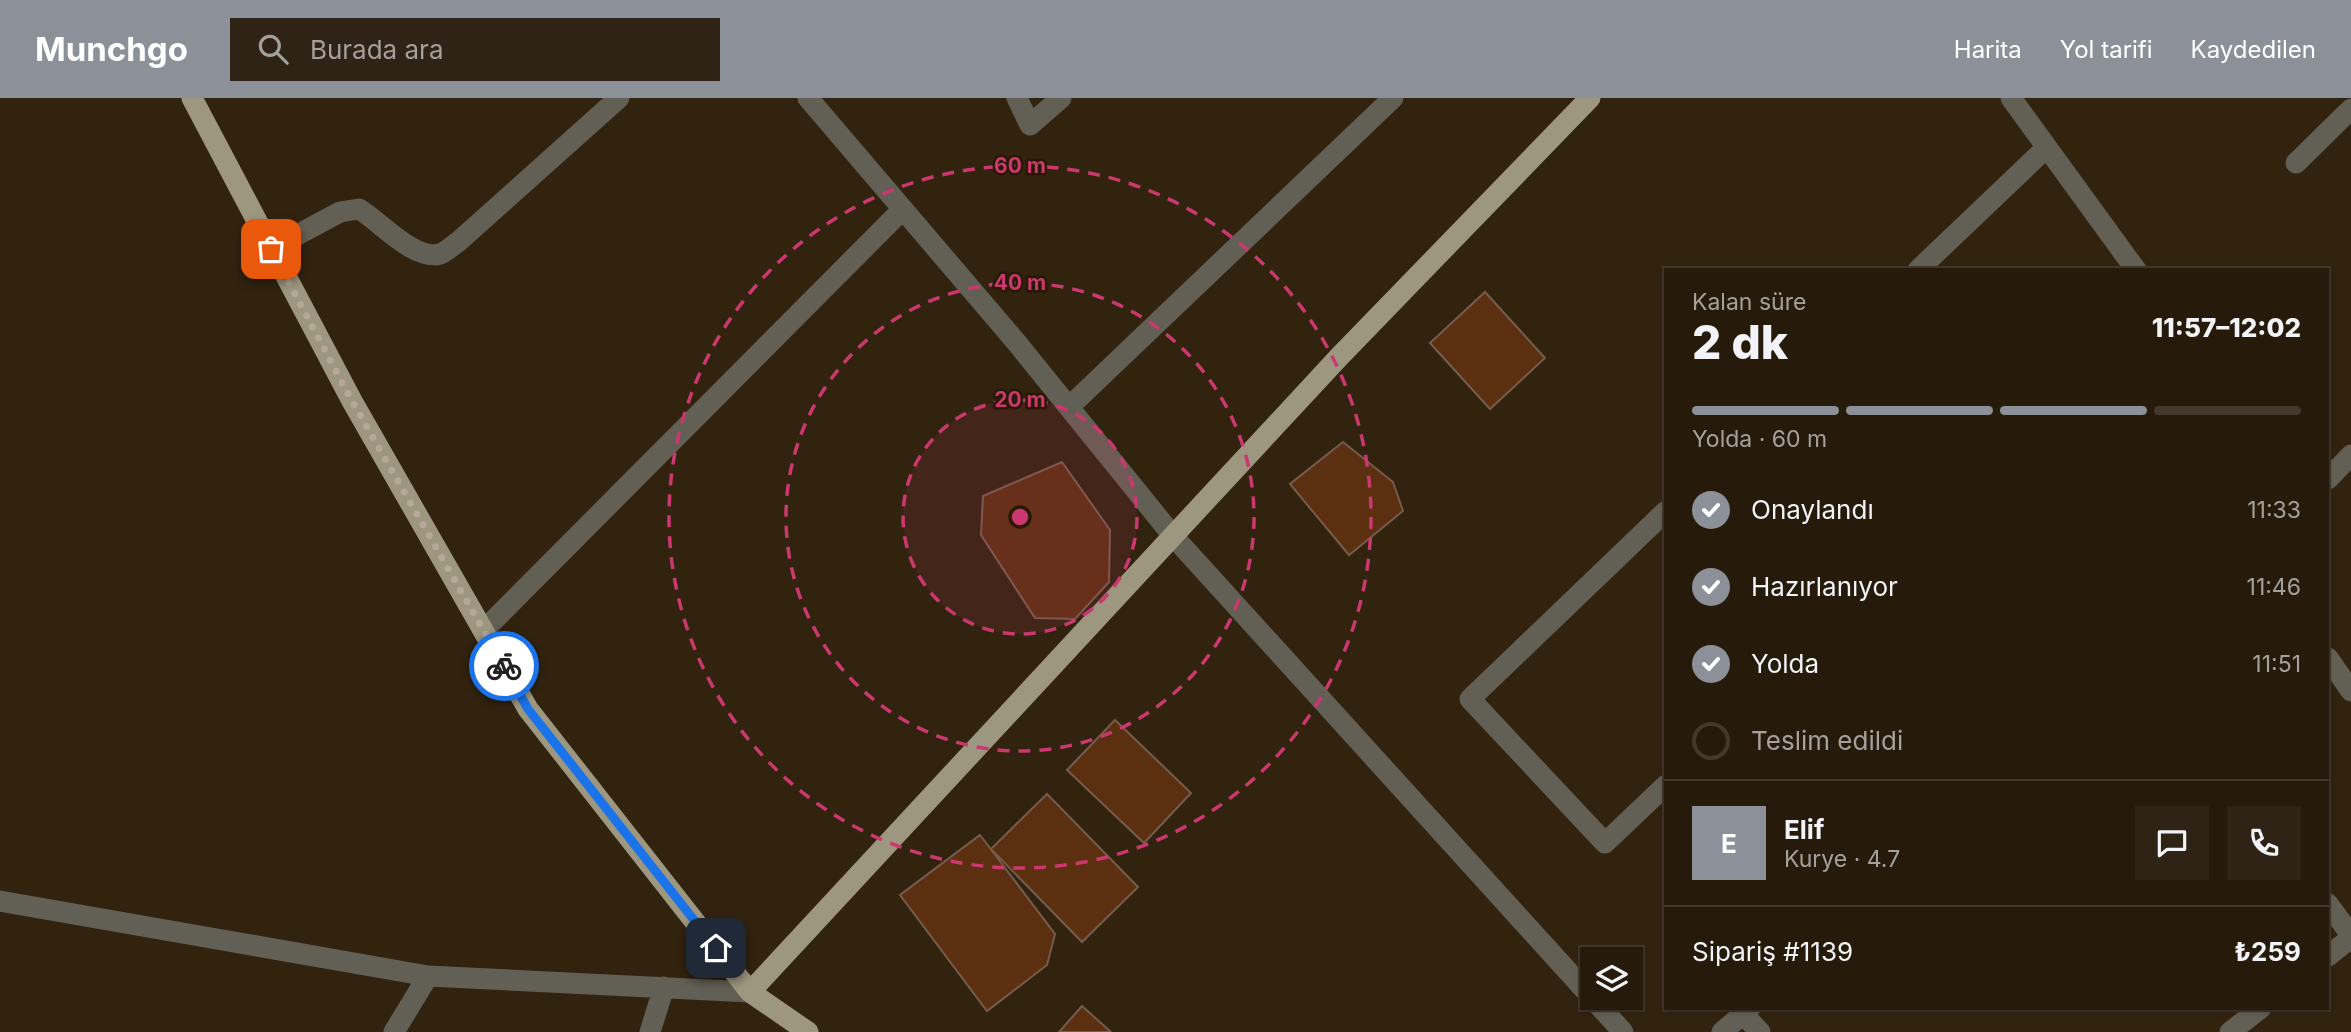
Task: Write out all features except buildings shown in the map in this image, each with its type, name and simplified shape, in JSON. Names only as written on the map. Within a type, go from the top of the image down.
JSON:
[{"type":"main road","points":[[192,98],[352,401],[528,709],[750,992],[807,1032]]},
{"type":"main road","points":[[750,992],[1339,357],[1590,98]]},
{"type":"street","points":[[271,249],[340,212],[359,209],[378,220],[416,253],[439,254],[458,242],[619,98]]},
{"type":"street","points":[[808,98],[1173,536],[1610,1027]]},
{"type":"street","points":[[1017,98],[1030,125],[1061,98]]},
{"type":"street","points":[[1069,408],[1393,98]]},
{"type":"street","points":[[2011,98],[2135,268]]},
{"type":"street","points":[[2296,163],[2351,109]]},
{"type":"street","points":[[1920,268],[2046,148]]},
{"type":"street","points":[[484,630],[902,209]]},
{"type":"street","points":[[2329,479],[2351,455]]},
{"type":"street","points":[[1664,513],[1470,699],[1605,843],[1664,787]]},
{"type":"street","points":[[2329,659],[2351,691]]},
{"type":"street","points":[[0,901],[428,976],[750,992]]},
{"type":"street","points":[[2329,905],[2351,936],[2329,955]]},
{"type":"street","points":[[394,1032],[428,976]]},
{"type":"street","points":[[650,1032],[664,987]]},
{"type":"street","points":[[2230,1032],[2258,1010]]},
{"type":"street","points":[[1722,1032],[1747,1011],[1760,1032]]},
{"type":"way so far","points":[[271,249],[352,401],[504,666]]},
{"type":"route","points":[[504,666],[528,709],[716,948]]}]
